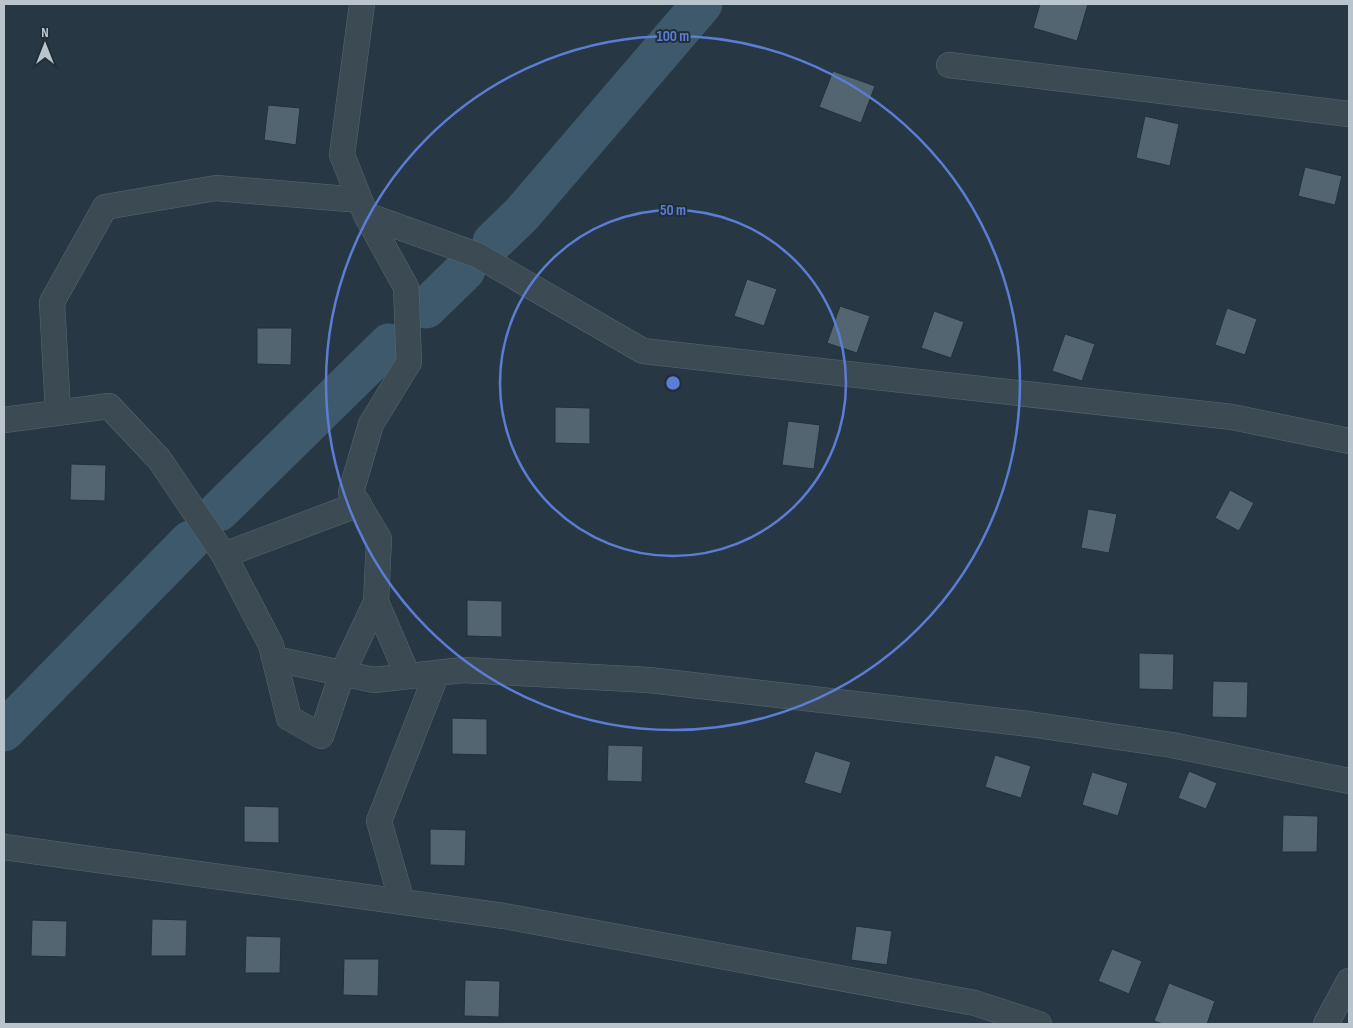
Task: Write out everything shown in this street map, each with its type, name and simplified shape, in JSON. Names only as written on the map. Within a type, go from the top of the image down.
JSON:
[{"type":"street","points":[[4,420],[109,406],[159,459],[224,554],[272,646],[290,718],[321,736],[342,674],[376,602],[379,539],[351,492],[371,424],[409,362],[406,287],[363,207],[342,155],[362,4]]},
{"type":"street","points":[[949,65],[1349,114]]},
{"type":"street","points":[[58,413],[52,302],[105,207],[216,188],[363,207],[477,255],[643,351],[1232,417],[1349,441]]},
{"type":"street","points":[[224,554],[359,504]]},
{"type":"street","points":[[376,602],[408,676]]},
{"type":"street","points":[[275,659],[374,680],[463,670],[649,680],[1029,724],[1172,745],[1349,782]]},
{"type":"street","points":[[402,902],[379,821],[438,673]]},
{"type":"street","points":[[4,847],[504,916],[965,1001],[1039,1024]]},
{"type":"street","points":[[1326,1024],[1349,981]]},
{"type":"building","points":[[1040,4],[1088,4],[1077,41],[1033,28]]},
{"type":"building","points":[[833,71],[875,86],[861,123],[819,107]]},
{"type":"building","points":[[268,105],[300,108],[296,145],[264,140]]},
{"type":"building","points":[[1145,116],[1179,124],[1170,166],[1136,158]]},
{"type":"building","points":[[1305,167],[1342,176],[1335,205],[1298,196]]},
{"type":"building","points":[[747,279],[777,289],[764,326],[734,316]]},
{"type":"building","points":[[840,306],[870,316],[857,353],[827,343]]},
{"type":"building","points":[[1227,308],[1257,319],[1245,355],[1215,345]]},
{"type":"building","points":[[934,311],[964,322],[951,358],[921,348]]},
{"type":"building","points":[[257,328],[292,328],[291,365],[257,364]]},
{"type":"building","points":[[1065,334],[1095,344],[1082,381],[1052,371]]},
{"type":"building","points":[[555,407],[590,408],[590,444],[555,443]]},
{"type":"building","points":[[788,421],[820,425],[814,469],[782,465]]},
{"type":"building","points":[[71,464],[106,465],[105,501],[70,500]]},
{"type":"building","points":[[1230,490],[1254,503],[1239,531],[1215,518]]},
{"type":"building","points":[[1088,509],[1117,514],[1109,553],[1081,548]]},
{"type":"building","points":[[467,600],[502,601],[502,637],[467,636]]},
{"type":"building","points":[[1139,653],[1174,654],[1173,690],[1139,689]]},
{"type":"building","points":[[1213,681],[1248,682],[1247,718],[1212,717]]},
{"type":"building","points":[[452,718],[487,719],[487,755],[452,754]]},
{"type":"building","points":[[608,745],[643,746],[642,782],[607,781]]},
{"type":"building","points":[[815,751],[851,762],[841,794],[804,783]]},
{"type":"building","points":[[995,755],[1031,766],[1021,798],[985,787]]},
{"type":"building","points":[[1189,771],[1217,783],[1206,809],[1178,798]]},
{"type":"building","points":[[1092,772],[1128,783],[1118,816],[1082,805]]},
{"type":"building","points":[[244,806],[279,807],[279,843],[244,842]]},
{"type":"building","points":[[1283,815],[1318,816],[1317,852],[1282,852]]},
{"type":"building","points":[[430,829],[466,830],[465,866],[430,865]]},
{"type":"building","points":[[152,919],[187,920],[186,956],[151,956]]},
{"type":"building","points":[[32,920],[67,921],[66,957],[31,956]]},
{"type":"building","points":[[856,926],[892,931],[887,965],[851,960]]},
{"type":"building","points":[[246,936],[281,937],[280,973],[245,973]]},
{"type":"building","points":[[1112,949],[1142,961],[1129,994],[1098,981]]},
{"type":"building","points":[[344,959],[379,959],[378,996],[343,995]]},
{"type":"building","points":[[465,980],[500,981],[499,1017],[464,1016]]},
{"type":"building","points":[[1169,983],[1215,1001],[1207,1024],[1163,1024],[1154,1021]]},
{"type":"waterway","points":[[493,242],[522,214],[702,4]]},
{"type":"waterway","points":[[426,308],[465,270]]},
{"type":"waterway","points":[[219,511],[389,344]]},
{"type":"waterway","points":[[4,731],[190,541]]}]
